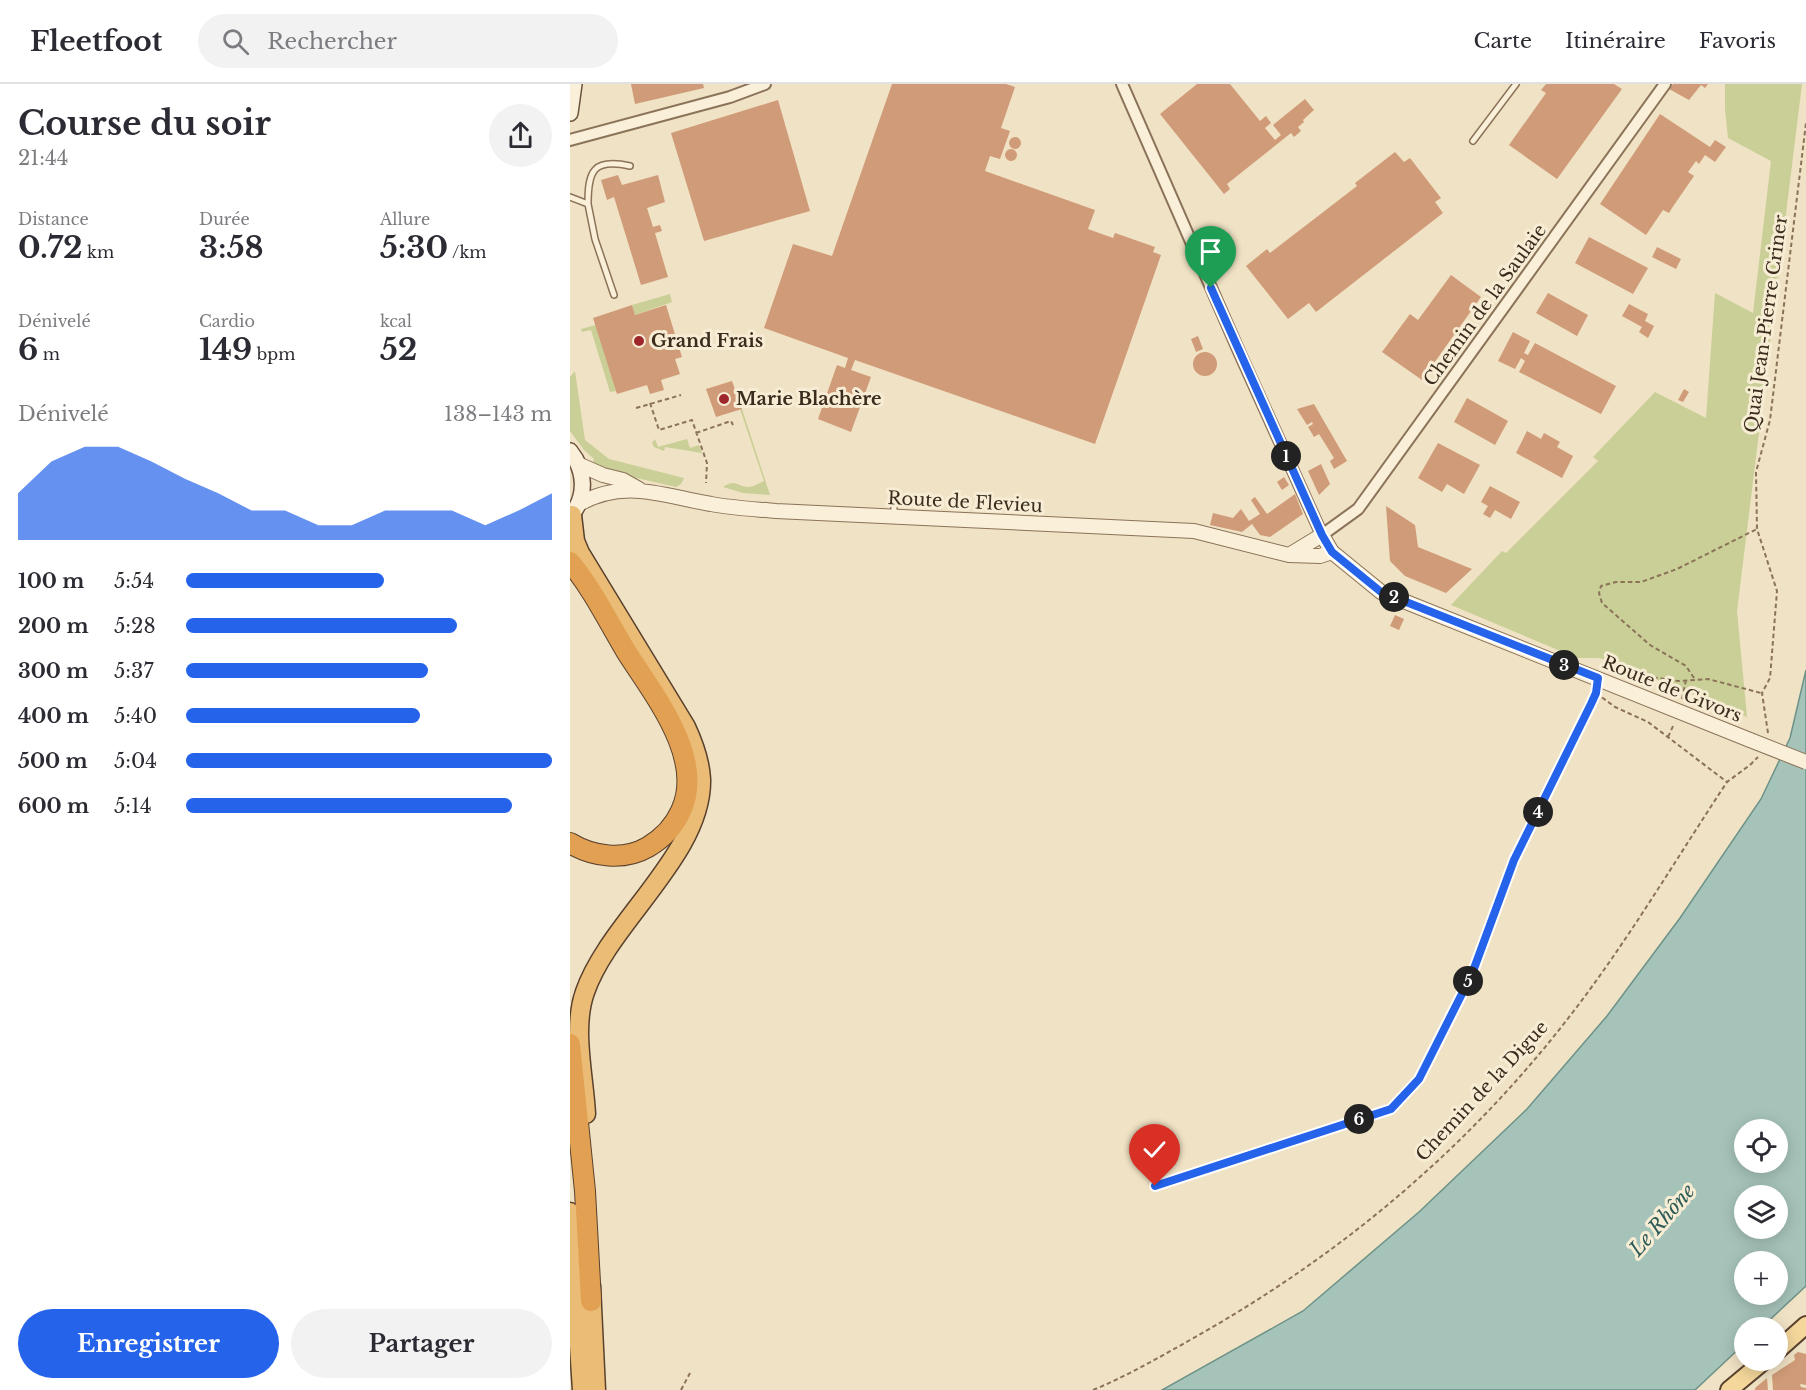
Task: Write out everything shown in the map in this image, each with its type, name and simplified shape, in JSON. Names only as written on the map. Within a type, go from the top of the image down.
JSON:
[{"type":"highway","points":[[574,512],[575,541],[580,553],[686,727],[697,755],[701,778],[699,804],[691,828],[604,954],[589,981],[582,1002],[580,1034],[587,1150],[591,1301]]},
{"type":"highway","points":[[570,562],[674,729],[687,763],[689,783],[683,807],[674,824],[665,835],[646,848],[632,854],[610,856],[591,853],[570,843]]},
{"type":"highway","points":[[570,1044],[584,1180],[596,1390]]},
{"type":"highway","points":[[570,1212],[582,1390]]},
{"type":"main road","points":[[570,112],[574,84]]},
{"type":"main road","points":[[574,457],[583,479],[581,496],[574,512]]},
{"type":"main road","points":[[1788,1341],[1806,1326]]},
{"type":"main road","points":[[1788,1351],[1806,1337]]},
{"type":"main road","points":[[1729,1390],[1752,1371]]},
{"type":"main road","points":[[1740,1390],[1763,1371]]},
{"type":"street","points":[[570,140],[730,97],[765,84]]},
{"type":"street","name":"Route de Givors","points":[[1122,84],[1241,356],[1322,535],[1332,552],[1381,592],[1806,762]]},
{"type":"street","name":"Chemin de la Saulaie","points":[[1322,535],[1358,509],[1665,84]]},
{"type":"street","name":"Route de Flevieu","points":[[574,457],[603,475],[623,480],[639,489]]},
{"type":"street","name":"Route de Flevieu","points":[[574,512],[597,494],[639,489],[712,504],[776,511],[1194,531],[1289,555],[1320,556],[1332,552]]},
{"type":"street","points":[[1289,555],[1322,535]]},
{"type":"lane","points":[[1473,141],[1516,84]]},
{"type":"lane","points":[[614,295],[595,239],[588,204],[588,185],[592,172],[599,166],[612,162],[630,166]]},
{"type":"lane","points":[[570,196],[588,204]]},
{"type":"lane","points":[[894,492],[894,517]]},
{"type":"path","name":"Quai Jean-Pierre Criner","points":[[1695,678],[1708,679],[1762,693],[1770,678],[1777,591],[1757,529],[1756,472],[1770,420],[1806,123]]},
{"type":"path","points":[[636,408],[681,394]]},
{"type":"path","points":[[650,403],[658,430],[692,420],[707,463],[706,483]]},
{"type":"path","points":[[720,420],[721,424]]},
{"type":"path","points":[[696,433],[731,421],[733,425]]},
{"type":"path","points":[[1155,1186],[1391,1109],[1419,1079],[1472,974],[1514,860],[1596,693],[1598,678],[1611,671],[1663,679],[1695,678],[1686,666],[1650,645],[1602,603],[1599,593],[1601,586],[1616,582],[1641,582],[1677,569],[1757,529]]},
{"type":"path","points":[[1682,699],[1686,680]]},
{"type":"path","points":[[1596,693],[1616,707],[1648,722],[1727,782]]},
{"type":"path","points":[[1668,737],[1675,721]]},
{"type":"path","name":"Chemin de la Digue","points":[[1093,1390],[1151,1362],[1241,1312],[1358,1230],[1432,1167],[1490,1109],[1571,1014],[1620,946],[1727,782],[1750,765]]},
{"type":"path","points":[[681,1390],[690,1373]]},
{"type":"green space","points":[[1725,84],[1802,84],[1737,611],[1747,717],[1609,660],[1577,658],[1451,605],[1502,551],[1506,553],[1598,461],[1593,457],[1655,392],[1706,418],[1715,293],[1753,313],[1771,161],[1728,138]]},
{"type":"green space","points":[[670,294],[672,302],[635,315],[632,305]]},
{"type":"green space","points":[[596,325],[617,391],[610,392],[591,330],[582,332],[581,329]]},
{"type":"green space","points":[[575,371],[585,440],[609,459],[684,478],[681,484],[676,487],[606,471],[592,464],[594,459],[570,431],[570,377]]},
{"type":"green space","points":[[740,409],[742,409],[770,495],[743,493],[723,487],[734,483],[751,487],[764,481]]},
{"type":"green space","points":[[655,439],[658,447],[687,439],[690,448],[699,445],[702,453],[665,447],[664,451],[654,447],[652,443]]},
{"type":"water","name":"Le Rhône","points":[[1806,670],[1806,1286],[1788,1303],[1788,1251],[1734,1251],[1734,1305],[1786,1305],[1773,1317],[1734,1317],[1734,1353],[1695,1390],[1162,1390],[1303,1311],[1419,1212],[1527,1109],[1607,1016],[1680,918],[1761,799],[1790,738]]},
{"type":"building","points":[[631,84],[703,84],[704,88],[635,104]]},
{"type":"building","points":[[892,84],[1006,84],[1015,87],[1001,128],[1010,131],[1000,159],[990,156],[985,171],[1095,210],[1088,229],[1113,238],[1115,233],[1155,247],[1153,252],[1161,255],[1095,444],[855,360],[851,370],[871,377],[851,432],[818,419],[837,365],[845,368],[848,358],[764,328],[793,244],[832,256]]},
{"type":"building","points":[[1197,84],[1230,84],[1260,121],[1266,116],[1271,123],[1265,128],[1275,140],[1281,135],[1273,125],[1305,99],[1314,110],[1298,127],[1301,131],[1294,137],[1291,133],[1227,184],[1230,189],[1224,194],[1160,114]]},
{"type":"building","points":[[1546,84],[1614,84],[1622,89],[1557,179],[1509,145],[1546,93],[1541,90]]},
{"type":"building","points":[[1673,84],[1708,84],[1705,88],[1701,85],[1689,100],[1669,89]]},
{"type":"building","points":[[778,100],[810,211],[704,241],[671,133]]},
{"type":"building","points":[[1660,114],[1710,147],[1715,140],[1726,147],[1715,162],[1705,155],[1699,164],[1696,161],[1688,172],[1694,176],[1669,213],[1663,210],[1646,235],[1600,204]]},
{"type":"building","points":[[1017,137],[1021,143],[1017,149],[1013,149],[1009,141]]},
{"type":"building","points":[[1013,149],[1017,155],[1013,161],[1009,161],[1005,153]]},
{"type":"building","points":[[1395,152],[1404,162],[1410,158],[1441,198],[1435,202],[1443,213],[1316,312],[1309,303],[1288,319],[1246,266],[1267,249],[1270,253],[1357,186],[1355,183]]},
{"type":"building","points":[[618,175],[622,185],[658,175],[665,202],[647,208],[653,227],[660,225],[662,231],[655,233],[668,277],[641,285],[614,197],[607,200],[601,180]]},
{"type":"building","points":[[1589,237],[1648,268],[1633,294],[1575,263]]},
{"type":"building","points":[[1657,247],[1681,259],[1676,269],[1652,257]]},
{"type":"building","points":[[1451,275],[1481,297],[1422,380],[1382,352],[1410,314],[1418,320]]},
{"type":"building","points":[[1548,293],[1588,315],[1577,336],[1536,313]]},
{"type":"building","points":[[1629,304],[1648,314],[1645,321],[1654,326],[1648,338],[1639,332],[1642,327],[1622,316]]},
{"type":"building","name":"Grand Frais","points":[[632,305],[635,315],[666,305],[682,357],[675,359],[680,374],[661,380],[664,390],[650,394],[647,385],[617,394],[593,318]]},
{"type":"building","points":[[1513,332],[1530,341],[1524,353],[1528,355],[1535,343],[1616,386],[1601,414],[1519,372],[1525,361],[1521,358],[1515,369],[1498,361]]},
{"type":"building","points":[[1198,336],[1203,349],[1196,352],[1191,339]]},
{"type":"building","points":[[1205,352],[1210,353],[1216,359],[1216,369],[1210,375],[1205,376],[1200,375],[1194,369],[1193,364],[1194,359],[1200,353]]},
{"type":"building","name":"Marie Blachère","points":[[732,381],[742,409],[716,417],[706,389]]},
{"type":"building","points":[[1684,389],[1689,392],[1683,402],[1678,400]]},
{"type":"building","points":[[1467,398],[1508,421],[1495,445],[1454,422]]},
{"type":"building","points":[[1314,404],[1347,461],[1334,469],[1330,461],[1334,458],[1319,434],[1314,437],[1308,427],[1313,424],[1312,422],[1307,425],[1297,409]]},
{"type":"building","points":[[1527,431],[1541,439],[1544,433],[1560,442],[1557,447],[1573,456],[1562,478],[1516,453]]},
{"type":"building","points":[[1438,443],[1480,465],[1464,494],[1447,484],[1442,492],[1418,478]]},
{"type":"building","points":[[1321,464],[1330,484],[1319,495],[1308,471]]},
{"type":"building","points":[[1284,477],[1289,485],[1282,490],[1277,482]]},
{"type":"building","points":[[1490,486],[1520,502],[1511,519],[1495,510],[1490,518],[1483,514],[1488,506],[1481,502]]},
{"type":"building","points":[[1295,494],[1303,514],[1270,537],[1260,535],[1252,524],[1242,532],[1210,525],[1213,513],[1233,518],[1241,509],[1249,521],[1260,514],[1251,500],[1255,497],[1267,514]]},
{"type":"building","points":[[1386,506],[1415,525],[1418,547],[1472,569],[1446,593],[1405,576],[1390,561]]},
{"type":"building","points":[[1395,615],[1404,619],[1399,630],[1390,626]]},
{"type":"building","points":[[1798,1352],[1806,1354],[1806,1385],[1800,1384],[1806,1390],[1773,1390],[1772,1375],[1778,1371],[1788,1371],[1788,1365],[1795,1360],[1794,1355]]},
{"type":"building","points":[[1767,1378],[1768,1390],[1755,1390],[1755,1388]]},
{"type":"place","name":"Grand Frais","points":[[639,341]]},
{"type":"place","name":"Marie Blachère","points":[[724,399]]},
{"type":"route","points":[[1155,1186],[1391,1109],[1419,1079],[1472,974],[1514,860],[1591,704],[1596,693],[1598,678],[1381,592],[1332,552],[1322,535],[1211,288]]}]
